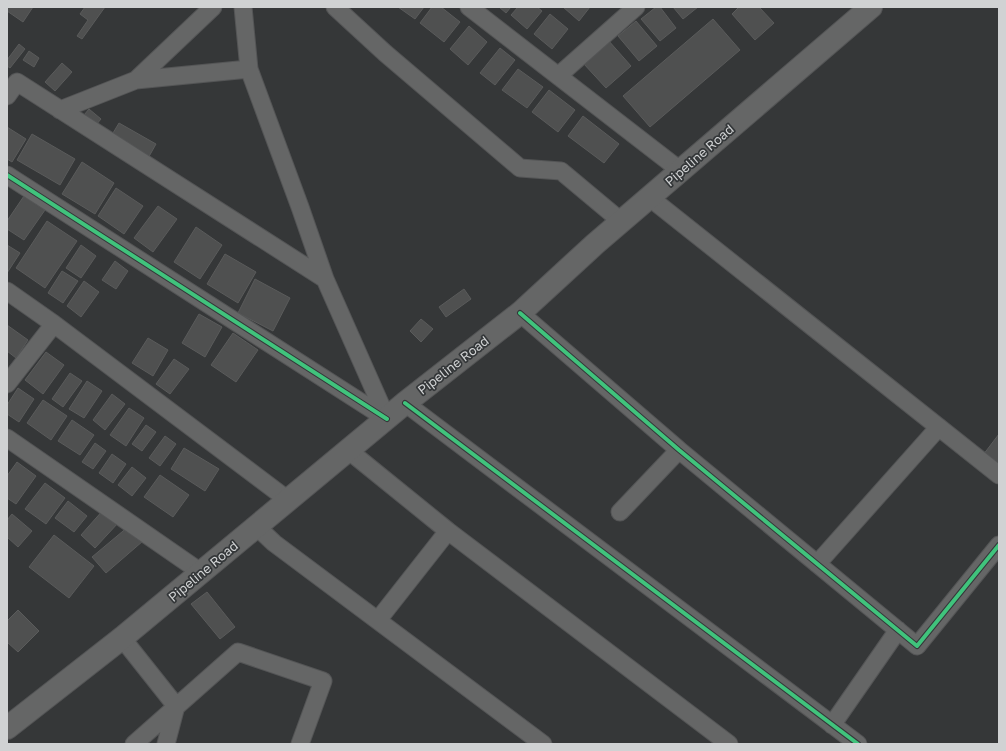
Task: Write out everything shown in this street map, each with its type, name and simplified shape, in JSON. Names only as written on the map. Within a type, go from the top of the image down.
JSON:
[{"type":"main road","name":"Pipeline Road","points":[[7,728],[202,573],[405,403],[520,313],[595,244],[871,7]]},
{"type":"street","points":[[136,80],[213,7]]},
{"type":"street","points":[[242,7],[249,69],[325,279],[387,419]]},
{"type":"street","points":[[335,7],[385,53],[520,168],[561,171],[622,222]]},
{"type":"street","points":[[469,7],[681,171]]},
{"type":"street","points":[[558,76],[631,8]]},
{"type":"street","points":[[60,110],[136,80],[249,69]]},
{"type":"street","points":[[7,96],[17,82],[325,279]]},
{"type":"street","points":[[7,175],[387,419]]},
{"type":"street","points":[[650,197],[999,475]]},
{"type":"street","points":[[7,291],[54,324],[288,500]]},
{"type":"street","points":[[520,313],[679,450],[918,646],[999,545]]},
{"type":"street","points":[[7,384],[54,324]]},
{"type":"street","points":[[405,403],[832,724],[851,742]]},
{"type":"street","points":[[817,564],[939,427]]},
{"type":"street","points":[[7,438],[202,573]]},
{"type":"street","points":[[348,450],[448,531],[729,744]]},
{"type":"street","points":[[620,512],[679,450]]},
{"type":"street","points":[[257,527],[274,542],[543,744]]},
{"type":"street","points":[[378,620],[448,531]]},
{"type":"street","points":[[832,724],[898,630]]},
{"type":"street","points":[[122,638],[176,706]]},
{"type":"street","points":[[134,744],[238,652],[323,681],[300,744]]},
{"type":"street","points":[[166,744],[176,706]]},
{"type":"building","points":[[7,7],[33,7],[23,22],[7,11]]},
{"type":"building","points":[[85,7],[105,7],[82,39],[77,36],[88,20],[80,14]]},
{"type":"building","points":[[398,7],[424,7],[415,19]]},
{"type":"building","points":[[432,7],[441,7],[460,22],[444,42],[420,23]]},
{"type":"building","points":[[499,7],[511,7],[506,13]]},
{"type":"building","points":[[518,7],[537,7],[542,11],[527,29],[511,15]]},
{"type":"building","points":[[563,7],[590,7],[579,21]]},
{"type":"building","points":[[656,7],[660,7],[676,28],[660,41],[641,19]]},
{"type":"building","points":[[673,7],[698,7],[683,19]]},
{"type":"building","points":[[739,7],[759,7],[774,23],[755,40],[732,14]]},
{"type":"building","points":[[550,14],[568,29],[552,49],[534,34]]},
{"type":"building","points":[[713,19],[740,50],[650,127],[623,96]]},
{"type":"building","points":[[636,21],[657,46],[639,61],[618,36]]},
{"type":"building","points":[[469,26],[487,42],[468,65],[450,49]]},
{"type":"building","points":[[608,40],[631,66],[606,88],[583,63]]},
{"type":"building","points":[[19,44],[25,49],[10,68],[7,66],[7,60]]},
{"type":"building","points":[[500,48],[515,60],[495,85],[480,73]]},
{"type":"building","points":[[29,51],[39,58],[34,67],[23,60]]},
{"type":"building","points":[[62,63],[72,72],[55,91],[45,82]]},
{"type":"building","points":[[518,69],[543,87],[527,108],[502,90]]},
{"type":"building","points":[[549,90],[575,110],[558,132],[532,112]]},
{"type":"building","points":[[89,109],[101,119],[96,125],[84,115]]},
{"type":"building","points":[[583,116],[619,144],[604,163],[568,136]]},
{"type":"building","points":[[119,123],[156,144],[147,160],[110,138]]},
{"type":"building","points":[[7,127],[26,139],[12,162],[7,159]]},
{"type":"building","points":[[32,134],[75,159],[60,185],[17,160]]},
{"type":"building","points":[[82,162],[114,183],[95,214],[62,194]]},
{"type":"building","points":[[116,188],[143,206],[124,234],[98,216]]},
{"type":"building","points":[[24,196],[45,210],[24,240],[7,229],[7,221]]},
{"type":"building","points":[[158,206],[177,219],[153,252],[134,238]]},
{"type":"building","points":[[47,221],[77,241],[45,288],[16,268]]},
{"type":"building","points":[[196,227],[222,245],[200,279],[174,262]]},
{"type":"building","points":[[7,245],[20,253],[7,273]]},
{"type":"building","points":[[81,245],[96,256],[81,278],[66,268]]},
{"type":"building","points":[[225,254],[256,272],[238,303],[207,284]]},
{"type":"building","points":[[115,261],[128,271],[116,289],[102,280]]},
{"type":"building","points":[[62,271],[78,281],[63,303],[48,293]]},
{"type":"building","points":[[255,279],[290,298],[273,331],[238,313]]},
{"type":"building","points":[[84,281],[99,292],[81,317],[67,306]]},
{"type":"building","points":[[464,289],[471,299],[446,317],[439,307]]},
{"type":"building","points":[[199,314],[222,327],[205,357],[182,343]]},
{"type":"building","points":[[421,319],[433,329],[421,342],[410,331]]},
{"type":"building","points":[[7,325],[28,340],[16,358],[7,351]]},
{"type":"building","points":[[233,333],[258,350],[236,382],[211,365]]},
{"type":"building","points":[[148,338],[168,350],[153,376],[132,363]]},
{"type":"building","points":[[46,352],[64,365],[43,394],[25,380]]},
{"type":"building","points":[[174,359],[189,369],[170,394],[156,384]]},
{"type":"building","points":[[70,373],[82,381],[63,407],[52,399]]},
{"type":"building","points":[[87,381],[102,391],[84,418],[69,409]]},
{"type":"building","points":[[18,388],[34,399],[19,422],[7,414],[7,405]]},
{"type":"building","points":[[112,394],[125,404],[105,430],[93,420]]},
{"type":"building","points":[[43,400],[67,416],[51,440],[27,423]]},
{"type":"building","points":[[129,408],[144,418],[126,446],[110,435]]},
{"type":"building","points":[[72,420],[94,435],[80,455],[58,441]]},
{"type":"building","points":[[146,425],[156,432],[142,451],[132,444]]},
{"type":"building","points":[[999,434],[999,466],[983,455]]},
{"type":"building","points":[[165,436],[176,444],[160,466],[149,458]]},
{"type":"building","points":[[95,443],[106,451],[93,469],[82,462]]},
{"type":"building","points":[[184,448],[219,469],[205,491],[171,469]]},
{"type":"building","points":[[112,454],[126,464],[113,483],[99,473]]},
{"type":"building","points":[[17,462],[36,476],[16,504],[7,498],[7,476]]},
{"type":"building","points":[[132,467],[146,478],[132,496],[118,485]]},
{"type":"building","points":[[160,475],[189,495],[173,517],[144,497]]},
{"type":"building","points":[[45,483],[65,498],[46,524],[25,509]]},
{"type":"building","points":[[68,501],[87,516],[74,532],[55,518]]},
{"type":"building","points":[[104,509],[119,522],[95,548],[81,535]]},
{"type":"building","points":[[12,514],[32,531],[18,547],[7,537],[7,520]]},
{"type":"building","points":[[129,526],[143,541],[106,573],[92,557]]},
{"type":"building","points":[[54,535],[94,566],[69,598],[29,567]]},
{"type":"building","points":[[207,592],[235,627],[220,639],[191,604]]},
{"type":"building","points":[[18,610],[39,631],[18,652],[7,642],[7,621]]},
{"type":"cycle path","points":[[7,175],[387,419]]},
{"type":"cycle path","points":[[520,313],[679,450],[917,646],[999,545]]},
{"type":"cycle path","points":[[405,403],[858,744]]}]
